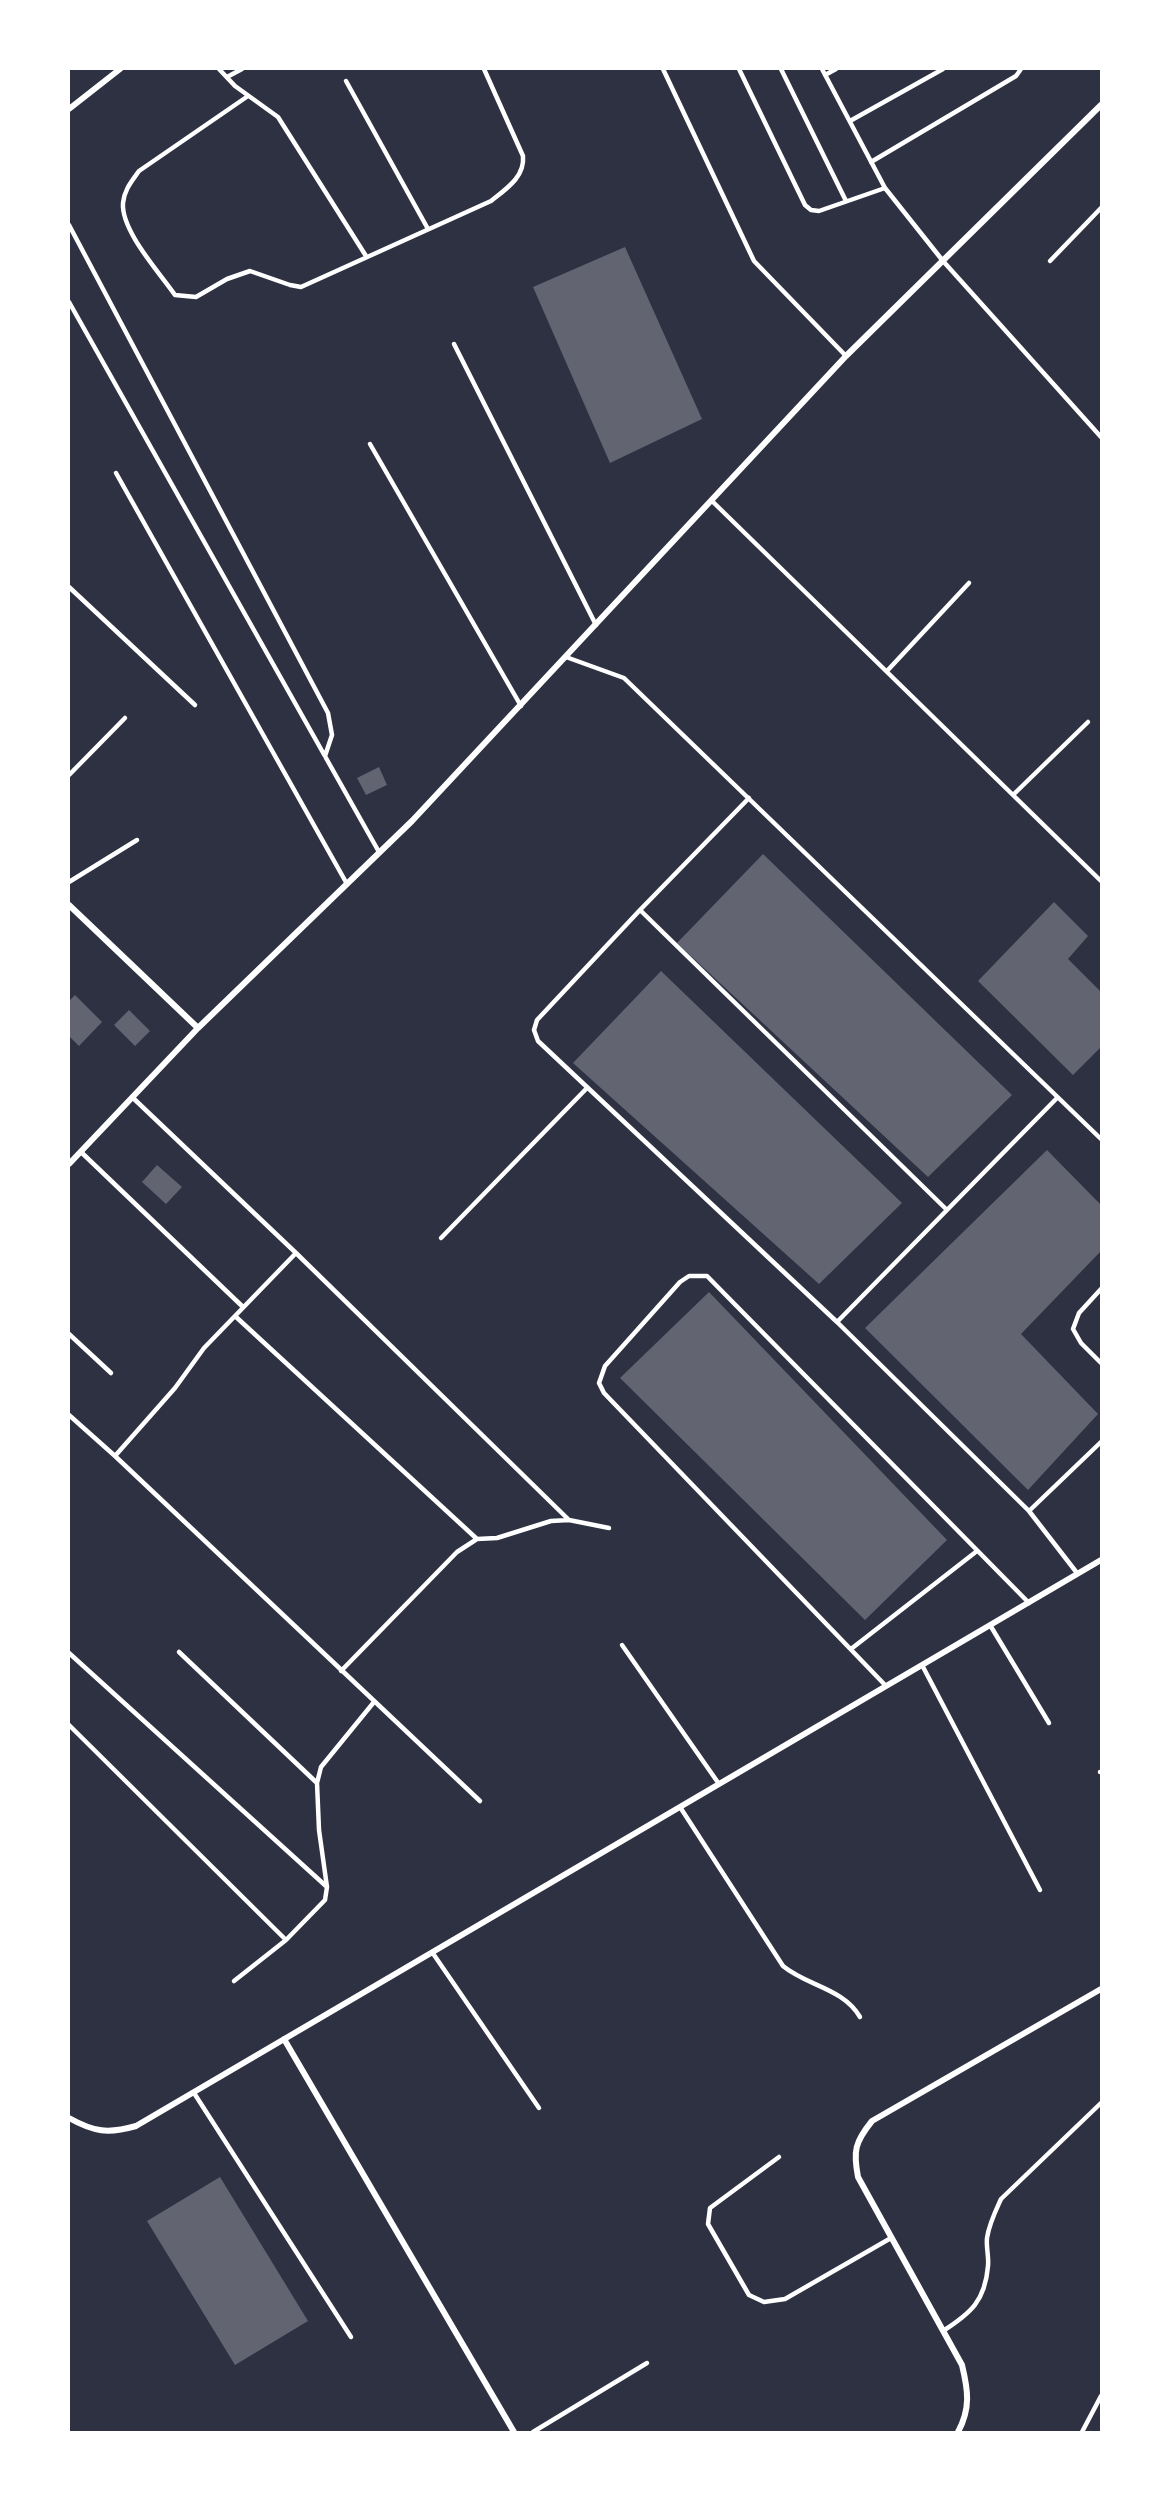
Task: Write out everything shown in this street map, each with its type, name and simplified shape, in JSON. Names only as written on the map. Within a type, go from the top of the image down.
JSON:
[{"type":"street","points":[[69,109],[120,69]]},
{"type":"street","points":[[69,1164],[198,1028],[412,821],[846,356],[1101,105]]},
{"type":"street","points":[[69,905],[198,1028]]},
{"type":"street","points":[[69,2118],[94,2130],[116,2132],[136,2126],[1101,1560]]},
{"type":"street","points":[[958,2432],[964,2421],[968,2393],[962,2365],[858,2177],[854,2156],[860,2137],[872,2121],[1101,1989]]},
{"type":"street","points":[[284,2039],[514,2432]]},
{"type":"lane","points":[[219,69],[248,96],[278,117],[366,256]]},
{"type":"lane","points":[[227,77],[242,69]]},
{"type":"lane","points":[[248,96],[139,171],[127,187],[123,205],[130,231],[176,295],[196,297],[227,279],[250,271],[301,287],[491,201],[512,185],[524,167],[524,156],[484,69]]},
{"type":"lane","points":[[663,69],[754,261],[846,356]]},
{"type":"lane","points":[[739,69],[805,205],[811,210],[819,210],[885,188]]},
{"type":"lane","points":[[782,69],[846,201]]},
{"type":"lane","points":[[822,69],[885,188],[943,261],[1101,437]]},
{"type":"lane","points":[[825,75],[836,69]]},
{"type":"lane","points":[[850,121],[943,69]]},
{"type":"lane","points":[[872,162],[1016,76],[1021,69]]},
{"type":"lane","points":[[346,81],[428,229]]},
{"type":"lane","points":[[1050,261],[1101,208]]},
{"type":"lane","points":[[69,225],[328,713],[332,735],[325,756]]},
{"type":"lane","points":[[69,302],[379,852]]},
{"type":"lane","points":[[454,344],[596,625]]},
{"type":"lane","points":[[370,444],[521,706]]},
{"type":"lane","points":[[116,473],[347,884]]},
{"type":"lane","points":[[712,501],[1101,881]]},
{"type":"lane","points":[[887,671],[969,583]]},
{"type":"lane","points":[[69,587],[195,705]]},
{"type":"lane","points":[[566,657],[624,678],[1101,1140]]},
{"type":"lane","points":[[69,775],[125,718]]},
{"type":"lane","points":[[1014,794],[1088,722]]},
{"type":"lane","points":[[749,798],[537,1020],[534,1030],[538,1041],[837,1322],[1029,1511],[1077,1574]]},
{"type":"lane","points":[[69,882],[137,840]]},
{"type":"lane","points":[[640,910],[947,1210]]},
{"type":"lane","points":[[441,1238],[587,1088]]},
{"type":"lane","points":[[132,1097],[296,1253],[568,1521]]},
{"type":"lane","points":[[837,1322],[1057,1098]]},
{"type":"lane","points":[[81,1152],[243,1307]]},
{"type":"lane","points":[[115,1456],[175,1388],[204,1348],[296,1253]]},
{"type":"lane","points":[[886,1686],[604,1393],[599,1383],[605,1366],[680,1281],[689,1276],[706,1276],[1029,1603]]},
{"type":"lane","points":[[1101,1289],[1079,1313],[1073,1329],[1081,1343],[1101,1363]]},
{"type":"lane","points":[[235,1316],[477,1539]]},
{"type":"lane","points":[[69,1334],[111,1372]]},
{"type":"lane","points":[[69,1415],[480,1802]]},
{"type":"lane","points":[[1029,1511],[1101,1442]]},
{"type":"lane","points":[[341,1671],[458,1552],[477,1539],[497,1538],[551,1521],[568,1521],[609,1528]]},
{"type":"lane","points":[[851,1649],[977,1551]]},
{"type":"lane","points":[[990,1625],[1049,1723]]},
{"type":"lane","points":[[622,1645],[719,1784]]},
{"type":"lane","points":[[179,1652],[317,1783]]},
{"type":"lane","points":[[69,1653],[327,1887]]},
{"type":"lane","points":[[922,1665],[1040,1890]]},
{"type":"lane","points":[[234,1981],[286,1940],[325,1900],[327,1887],[319,1830],[317,1783],[321,1767],[374,1702]]},
{"type":"lane","points":[[69,1725],[286,1940]]},
{"type":"lane","points":[[680,1807],[783,1966],[791,1973],[832,1991],[854,2007],[860,2017]]},
{"type":"lane","points":[[432,1952],[540,2108]]},
{"type":"lane","points":[[194,2092],[351,2337]]},
{"type":"lane","points":[[943,2331],[968,2315],[985,2290],[989,2264],[987,2240],[992,2218],[1001,2199],[1101,2103]]},
{"type":"lane","points":[[779,2157],[710,2208],[708,2224],[749,2295],[764,2302],[785,2299],[891,2238]]},
{"type":"lane","points":[[533,2432],[647,2363]]},
{"type":"lane","points":[[1082,2432],[1101,2396]]},
{"type":"building","points":[[625,247],[702,419],[610,463],[533,287]]},
{"type":"building","points":[[379,767],[387,785],[366,795],[357,778]]},
{"type":"building","points":[[763,854],[1012,1095],[928,1177],[677,943]]},
{"type":"building","points":[[1054,902],[1088,936],[1068,959],[1101,992],[1101,1047],[1073,1075],[978,981]]},
{"type":"building","points":[[661,971],[902,1203],[819,1284],[573,1063]]},
{"type":"building","points":[[75,995],[102,1022],[79,1046],[69,1036],[69,1001]]},
{"type":"building","points":[[129,1010],[150,1031],[135,1046],[114,1025]]},
{"type":"building","points":[[1047,1150],[1101,1205],[1101,1251],[1021,1334],[1098,1414],[1028,1490],[865,1328]]},
{"type":"building","points":[[157,1165],[182,1187],[166,1204],[142,1182]]},
{"type":"building","points":[[709,1292],[947,1540],[865,1620],[620,1378]]},
{"type":"building","points":[[220,2177],[308,2321],[235,2365],[147,2221]]}]
